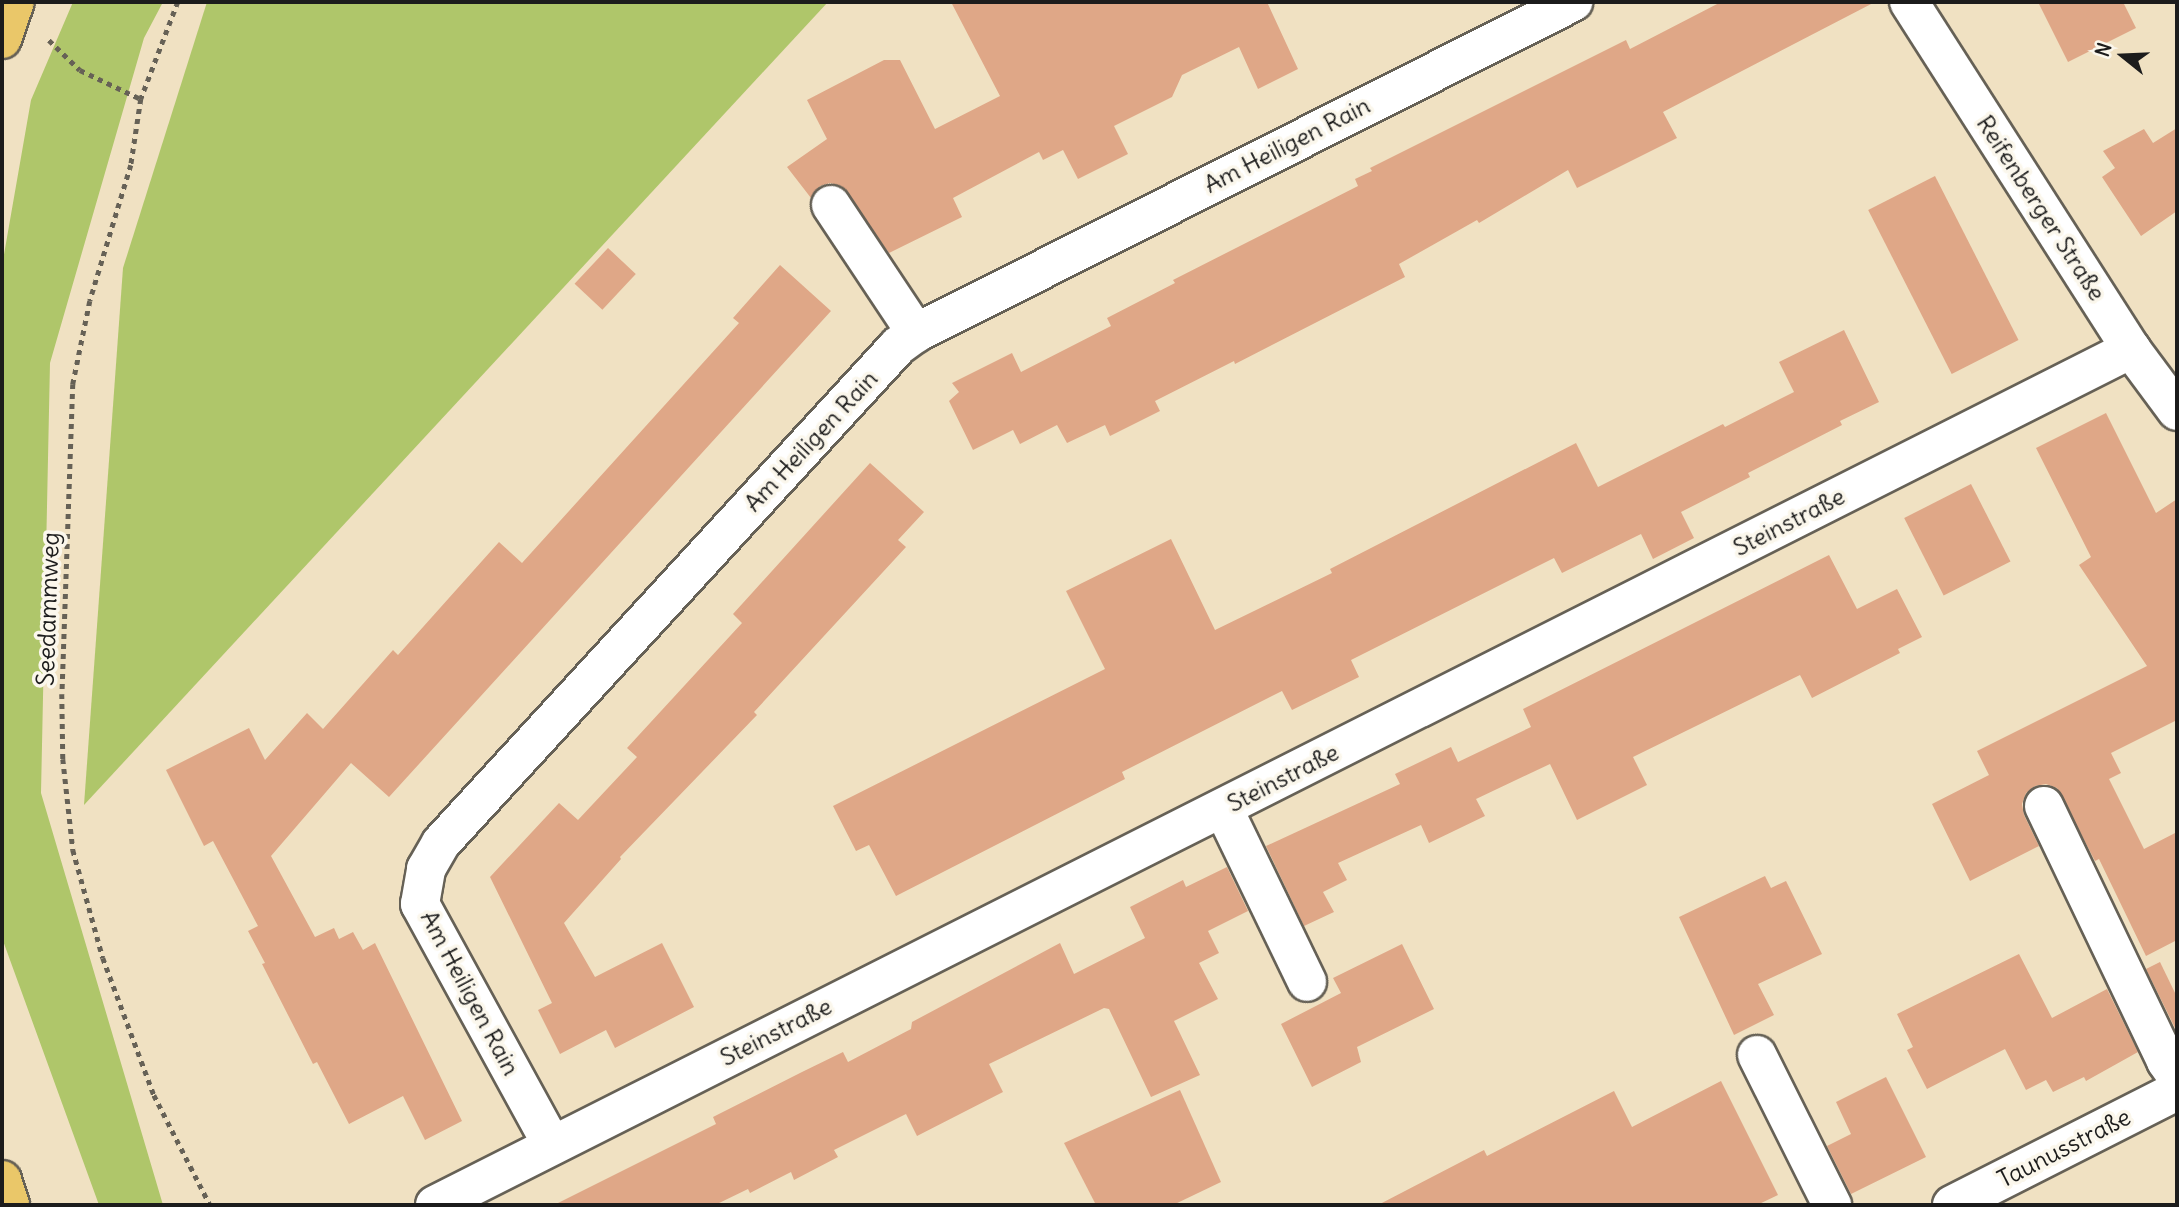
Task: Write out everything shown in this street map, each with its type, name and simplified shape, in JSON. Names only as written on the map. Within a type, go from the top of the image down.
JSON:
[{"type":"main road","points":[[2,39],[15,2]]},
{"type":"main road","points":[[2,1180],[10,1205]]},
{"type":"street","name":"Am Heiligen Rain","points":[[552,1145],[420,905],[426,869],[441,843],[898,346],[916,333],[1573,2]]},
{"type":"street","name":"Reifenberger Straße","points":[[1909,2],[2131,349],[2174,401]]},
{"type":"street","points":[[831,205],[916,333]]},
{"type":"street","name":"Steinstraße","points":[[435,1205],[2131,349]]},
{"type":"street","points":[[2044,806],[2166,1061],[2177,1077]]},
{"type":"street","points":[[1223,808],[1307,982]]},
{"type":"street","points":[[1757,1055],[1832,1205]]},
{"type":"street","name":"Taunusstraße","points":[[1952,1205],[2177,1091]]},
{"type":"path","name":"Seedammweg","points":[[178,2],[141,99],[131,165],[90,301],[73,384],[62,694],[63,759],[74,850],[103,958],[154,1095],[210,1205]]},
{"type":"path","points":[[49,40],[80,70],[141,99]]},
{"type":"green space","points":[[73,2],[163,2],[144,38],[50,363],[41,793],[163,1205],[99,1205],[2,938],[2,266],[31,100]]},
{"type":"green space","points":[[207,2],[828,2],[84,805],[123,268]]},
{"type":"building","points":[[951,2],[1267,2],[1298,69],[1258,89],[1239,47],[1182,75],[1172,97],[1114,126],[1128,154],[1078,179],[1063,150],[1043,160],[1039,152],[953,198],[962,217],[889,253],[841,186],[830,183],[820,186],[811,198],[787,167],[827,139],[807,100],[884,60],[900,60],[935,129],[1000,96]]},
{"type":"building","points":[[1721,2],[1875,2],[1663,112],[1677,138],[1577,188],[1568,170],[1479,223],[1477,220],[1399,264],[1405,277],[1235,364],[1234,361],[1155,401],[1160,411],[1110,436],[1105,425],[1067,443],[1057,425],[1020,444],[1013,430],[973,450],[949,401],[959,392],[952,383],[1012,353],[1021,372],[1111,326],[1107,318],[1175,283],[1173,280],[1358,186],[1355,179],[1372,171],[1370,168],[1626,40],[1630,49]]},
{"type":"building","points":[[2038,2],[2123,2],[2136,28],[2068,62]]},
{"type":"building","points":[[2177,128],[2177,211],[2141,236],[2102,177],[2115,168],[2103,151],[2144,129],[2153,143]]},
{"type":"building","points":[[1935,176],[2019,340],[1952,374],[1868,210]]},
{"type":"building","points":[[608,248],[636,274],[602,310],[575,284]]},
{"type":"building","points":[[780,265],[831,311],[389,797],[351,763],[271,856],[315,937],[334,928],[339,939],[353,932],[363,950],[375,943],[462,1121],[425,1140],[403,1096],[349,1124],[317,1062],[313,1064],[262,964],[265,963],[248,931],[258,926],[213,841],[204,846],[166,770],[249,728],[265,760],[307,713],[323,729],[393,650],[398,655],[499,542],[522,563],[739,323],[733,318]]},
{"type":"building","points":[[1844,330],[1879,402],[1840,421],[1842,425],[1748,473],[1750,477],[1681,512],[1694,538],[1653,559],[1641,534],[1562,573],[1554,558],[1351,660],[1359,677],[1292,710],[1282,691],[1122,772],[1125,779],[896,896],[869,845],[856,851],[833,806],[1105,669],[1066,591],[1171,539],[1215,630],[1332,573],[1330,569],[1576,443],[1598,487],[1723,424],[1725,427],[1794,392],[1779,362]]},
{"type":"building","points":[[2106,413],[2156,513],[2177,499],[2177,720],[2111,753],[2121,773],[2109,779],[2144,849],[2177,832],[2177,940],[2146,956],[2099,859],[2095,861],[2057,788],[2046,784],[2035,786],[2026,793],[2022,804],[2024,815],[2039,846],[1970,881],[1932,804],[1989,775],[1977,751],[2147,666],[2079,565],[2091,557],[2036,448]]},
{"type":"building","points":[[870,463],[924,512],[898,540],[906,547],[754,712],[757,715],[620,857],[564,923],[595,977],[662,943],[694,1007],[615,1048],[606,1030],[560,1054],[538,1010],[552,1003],[490,877],[559,803],[578,820],[637,757],[627,748],[742,623],[733,614]]},
{"type":"building","points":[[1971,484],[2010,562],[1944,596],[1904,518]]},
{"type":"building","points":[[1829,555],[1857,609],[1897,589],[1922,637],[1898,649],[1900,653],[1812,698],[1800,675],[1633,757],[1647,785],[1577,820],[1550,764],[1476,799],[1485,816],[1429,843],[1421,825],[1338,863],[1347,880],[1323,892],[1334,912],[1304,926],[1266,846],[1400,784],[1395,774],[1451,747],[1458,762],[1531,727],[1523,709]]},
{"type":"building","points":[[1227,867],[1248,911],[1208,931],[1219,953],[1199,963],[1218,999],[1174,1021],[1200,1075],[1151,1097],[1109,1009],[1104,1008],[989,1064],[1003,1092],[917,1136],[906,1114],[834,1150],[838,1157],[794,1180],[791,1172],[750,1193],[748,1189],[715,1205],[554,1205],[716,1124],[713,1117],[843,1052],[848,1062],[911,1029],[912,1022],[1060,943],[1074,974],[1145,938],[1130,907],[1183,880],[1186,887]]},
{"type":"building","points":[[1765,876],[1771,888],[1786,881],[1822,954],[1758,984],[1774,1015],[1734,1035],[1679,917]]},
{"type":"building","points":[[1402,944],[1434,1009],[1357,1047],[1361,1062],[1312,1087],[1281,1024],[1341,993],[1333,978]]},
{"type":"building","points":[[2019,954],[2052,1018],[2107,989],[2138,1052],[2086,1081],[2084,1077],[2053,1092],[2046,1080],[2026,1090],[2005,1049],[1927,1089],[1907,1050],[1913,1047],[1897,1014]]},
{"type":"building","points":[[2160,962],[2177,997],[2177,1032],[2146,969]]},
{"type":"building","points":[[1886,1077],[1926,1157],[1851,1194],[1827,1146],[1851,1134],[1836,1102]]},
{"type":"building","points":[[1721,1081],[1778,1195],[1757,1205],[1378,1205],[1484,1150],[1487,1156],[1614,1091],[1632,1127]]},
{"type":"building","points":[[1180,1090],[1221,1182],[1173,1205],[1096,1205],[1064,1143]]}]
